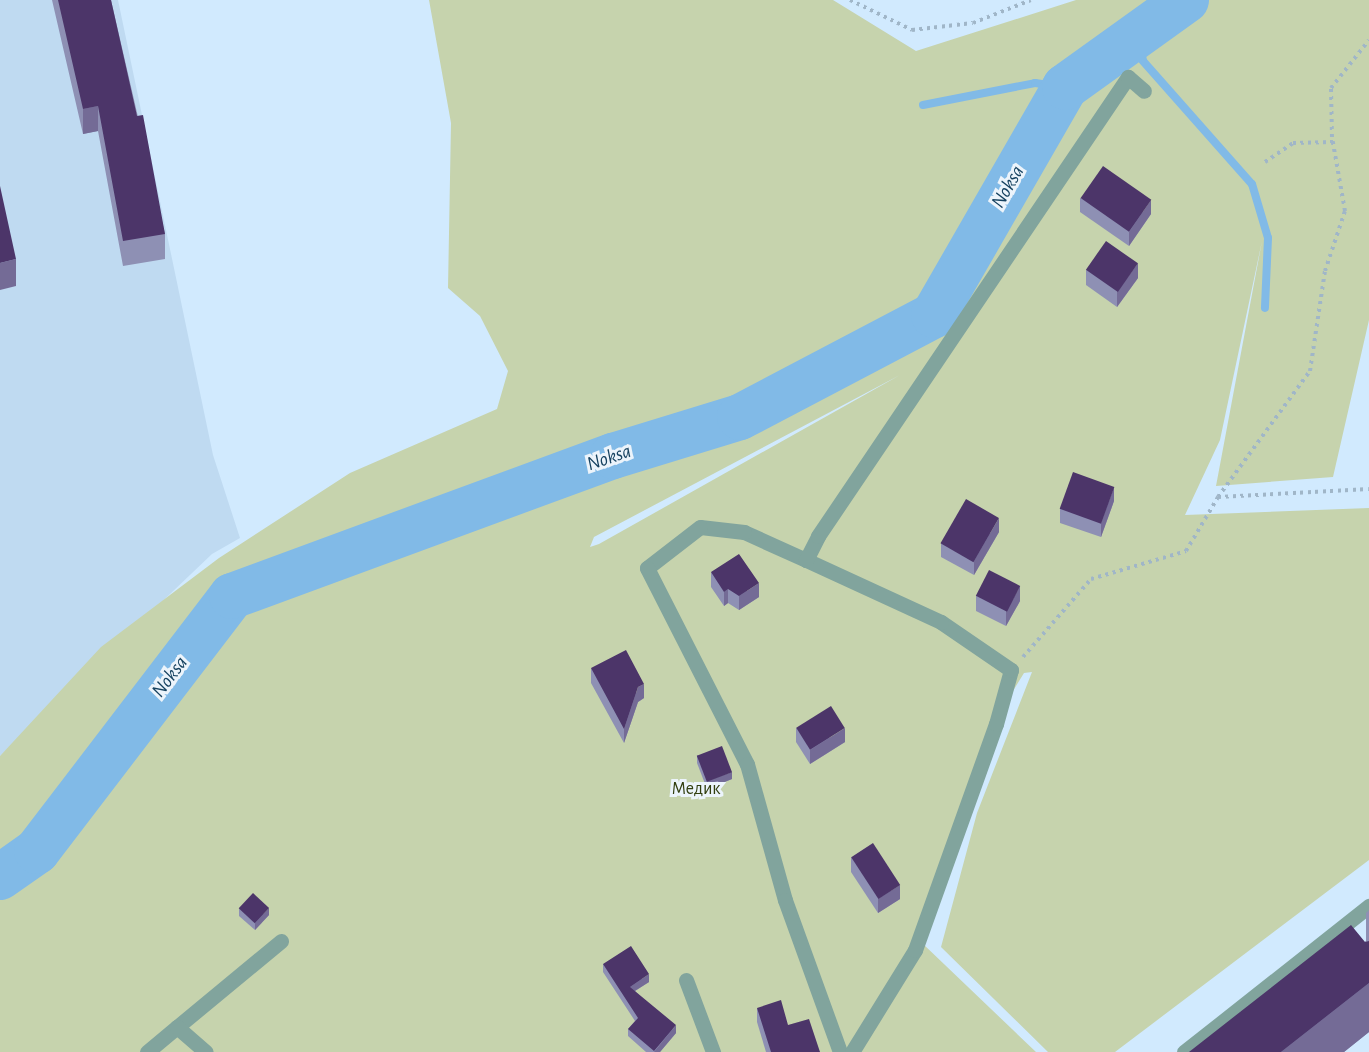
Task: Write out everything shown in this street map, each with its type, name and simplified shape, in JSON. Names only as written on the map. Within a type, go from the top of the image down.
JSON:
[{"type":"lane","points":[[806,560],[818,536],[1128,77],[1144,91]]},
{"type":"lane","points":[[840,1052],[785,900],[747,764],[647,568],[700,527],[744,532],[941,622],[1011,670],[996,724],[915,950],[852,1052]]},
{"type":"lane","points":[[1184,1052],[1369,906]]},
{"type":"lane","points":[[1333,935],[1346,952]]},
{"type":"lane","points":[[147,1052],[281,941]]},
{"type":"lane","points":[[686,980],[713,1052]]},
{"type":"lane","points":[[177,1027],[206,1052]]},
{"type":"path","points":[[850,0],[912,30],[974,23],[1031,0]]},
{"type":"path","points":[[1011,670],[1091,579],[1186,551],[1218,497],[1310,371],[1325,271],[1345,211],[1333,142],[1332,88],[1360,46],[1369,39]]},
{"type":"path","points":[[1265,162],[1293,143],[1333,142]]},
{"type":"path","points":[[1218,497],[1369,489]]},
{"type":"shaded area","points":[[0,0],[118,0],[213,455],[240,538],[212,554],[0,756]]},
{"type":"green space","name":"Медик","points":[[429,0],[833,0],[916,51],[1076,0],[1369,0],[1369,320],[1333,477],[1216,486],[1262,241],[1220,440],[1185,515],[1369,508],[1369,860],[1115,1052],[1048,1052],[941,947],[977,813],[1032,672],[1024,673],[1000,712],[922,943],[1036,1052],[0,1052],[0,756],[101,647],[219,558],[350,473],[497,409],[508,371],[480,316],[448,288],[451,123]],"holes":[[[900,375],[590,547],[594,537]]]},
{"type":"building","points":[[58,0],[111,0],[137,116],[143,115],[165,234],[123,241],[98,106],[83,109]]},
{"type":"building","points":[[1103,166],[1151,200],[1129,232],[1081,198]]},
{"type":"building","points":[[0,186],[16,259],[0,263]]},
{"type":"building","points":[[1106,241],[1138,263],[1118,292],[1086,270]]},
{"type":"building","points":[[1073,472],[1114,487],[1101,524],[1060,509]]},
{"type":"building","points":[[966,499],[999,518],[973,562],[941,543]]},
{"type":"building","points":[[739,554],[759,583],[739,596],[728,589],[724,592],[711,572]]},
{"type":"building","points":[[989,570],[1020,586],[1007,612],[976,596]]},
{"type":"building","points":[[626,650],[644,684],[638,687],[624,729],[591,668]]},
{"type":"building","points":[[831,706],[845,728],[810,750],[796,728]]},
{"type":"building","points":[[722,746],[732,772],[707,782],[697,756]]},
{"type":"building","points":[[873,843],[900,885],[878,899],[851,857]]},
{"type":"building","points":[[253,893],[269,908],[255,923],[239,908]]},
{"type":"building","points":[[1351,925],[1365,942],[1369,941],[1369,983],[1281,1052],[1189,1052]]},
{"type":"building","points":[[631,946],[649,974],[630,987],[676,1025],[654,1051],[628,1029],[638,1018],[603,964]]},
{"type":"building","points":[[781,1000],[788,1025],[809,1019],[820,1052],[771,1052],[757,1008]]},
{"type":"waterway","name":"Noksa","points":[[0,877],[37,851],[232,596],[613,456],[740,417],[934,315],[1065,87],[1186,0]]},
{"type":"waterway","points":[[1138,35],[1143,61],[1252,184],[1268,238],[1265,308]]},
{"type":"waterway","points":[[923,105],[1035,83],[1065,87]]}]
